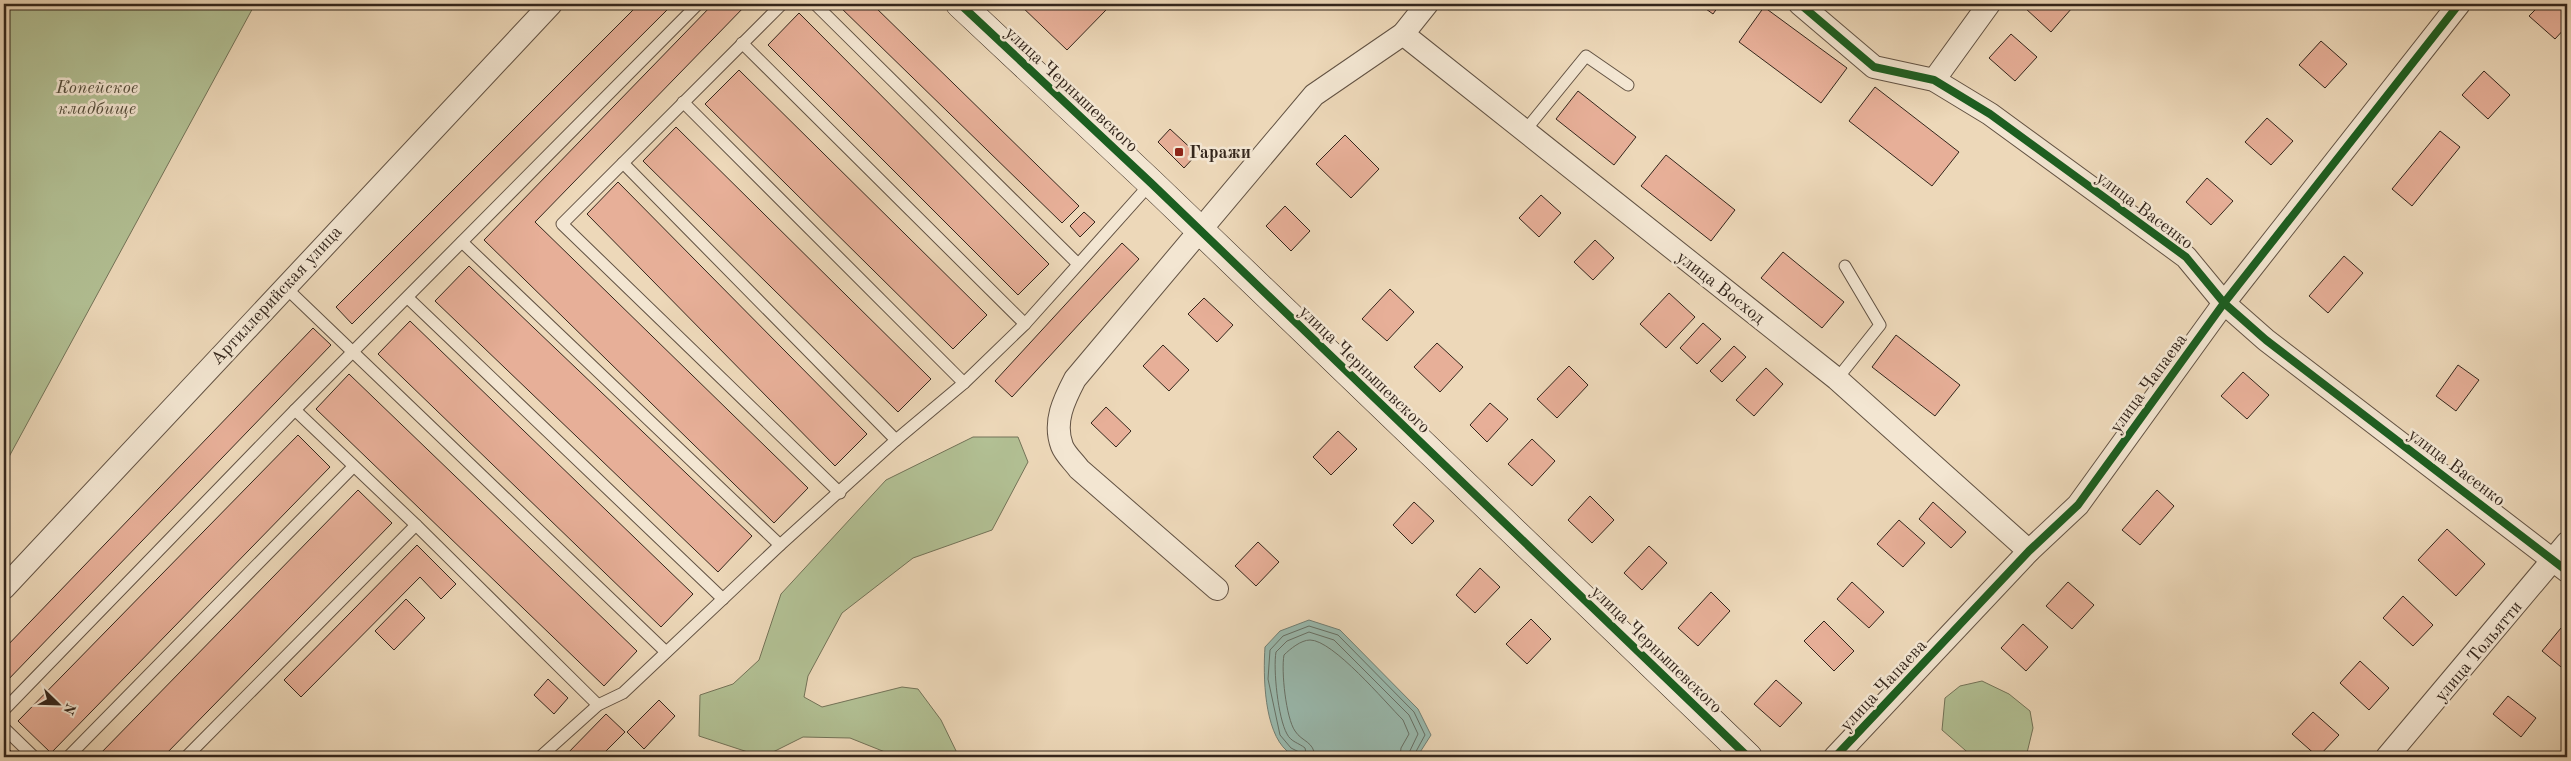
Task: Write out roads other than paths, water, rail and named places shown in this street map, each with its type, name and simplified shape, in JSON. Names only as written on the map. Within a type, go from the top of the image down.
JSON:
[{"type":"street","name":"Артиллерийская улица","points":[[4,588],[284,286],[551,4]]},
{"type":"street","name":"улица Чернышевского","points":[[960,4],[1151,183],[1748,757]]},
{"type":"street","points":[[1217,589],[1078,469],[1062,447],[1058,422],[1065,399],[1075,379],[1314,95],[1403,34],[1427,4]]},
{"type":"street","name":"улица Васенко","points":[[1800,4],[1874,67],[1934,80],[1990,114],[2186,257],[2224,303],[2266,340],[2563,558]]},
{"type":"street","points":[[1934,80],[1989,4]]},
{"type":"street","name":"улица Чапаева","points":[[1835,757],[2029,550],[2078,506],[2224,303],[2459,4]]},
{"type":"street","name":"улица Восход","points":[[1403,34],[1837,379],[2029,550]]},
{"type":"street","name":"улица Тольятти","points":[[2387,757],[2563,558]]},
{"type":"lane","points":[[4,710],[295,410],[354,353],[698,4]]},
{"type":"lane","points":[[782,4],[562,224],[840,492]]},
{"type":"lane","points":[[815,4],[1078,264]]},
{"type":"lane","points":[[742,43],[1025,324]]},
{"type":"lane","points":[[1524,132],[1586,56],[1628,85]]},
{"type":"lane","points":[[683,102],[964,382]]},
{"type":"lane","points":[[623,163],[896,440]]},
{"type":"lane","points":[[540,757],[598,705],[623,692],[780,545],[896,440],[964,382],[1025,324],[1151,183]]},
{"type":"lane","points":[[462,242],[780,545]]},
{"type":"lane","points":[[1837,379],[1880,325],[1845,266]]},
{"type":"lane","points":[[284,286],[666,652]]},
{"type":"lane","points":[[408,298],[723,599]]},
{"type":"lane","points":[[295,410],[416,525],[598,705]]},
{"type":"lane","points":[[68,757],[353,467]]},
{"type":"lane","points":[[186,757],[416,525]]},
{"type":"lane","points":[[4,728],[34,757]]},
{"type":"water","points":[[1309,620],[1340,630],[1418,709],[1431,735],[1417,757],[1305,757],[1289,752],[1279,742],[1269,717],[1264,673],[1265,647],[1280,631]]},
{"type":"place","name":"Гаражи","points":[[1179,152]]},
{"type":"park label","name":"Копейское кладбище","points":[[97,97]]}]
